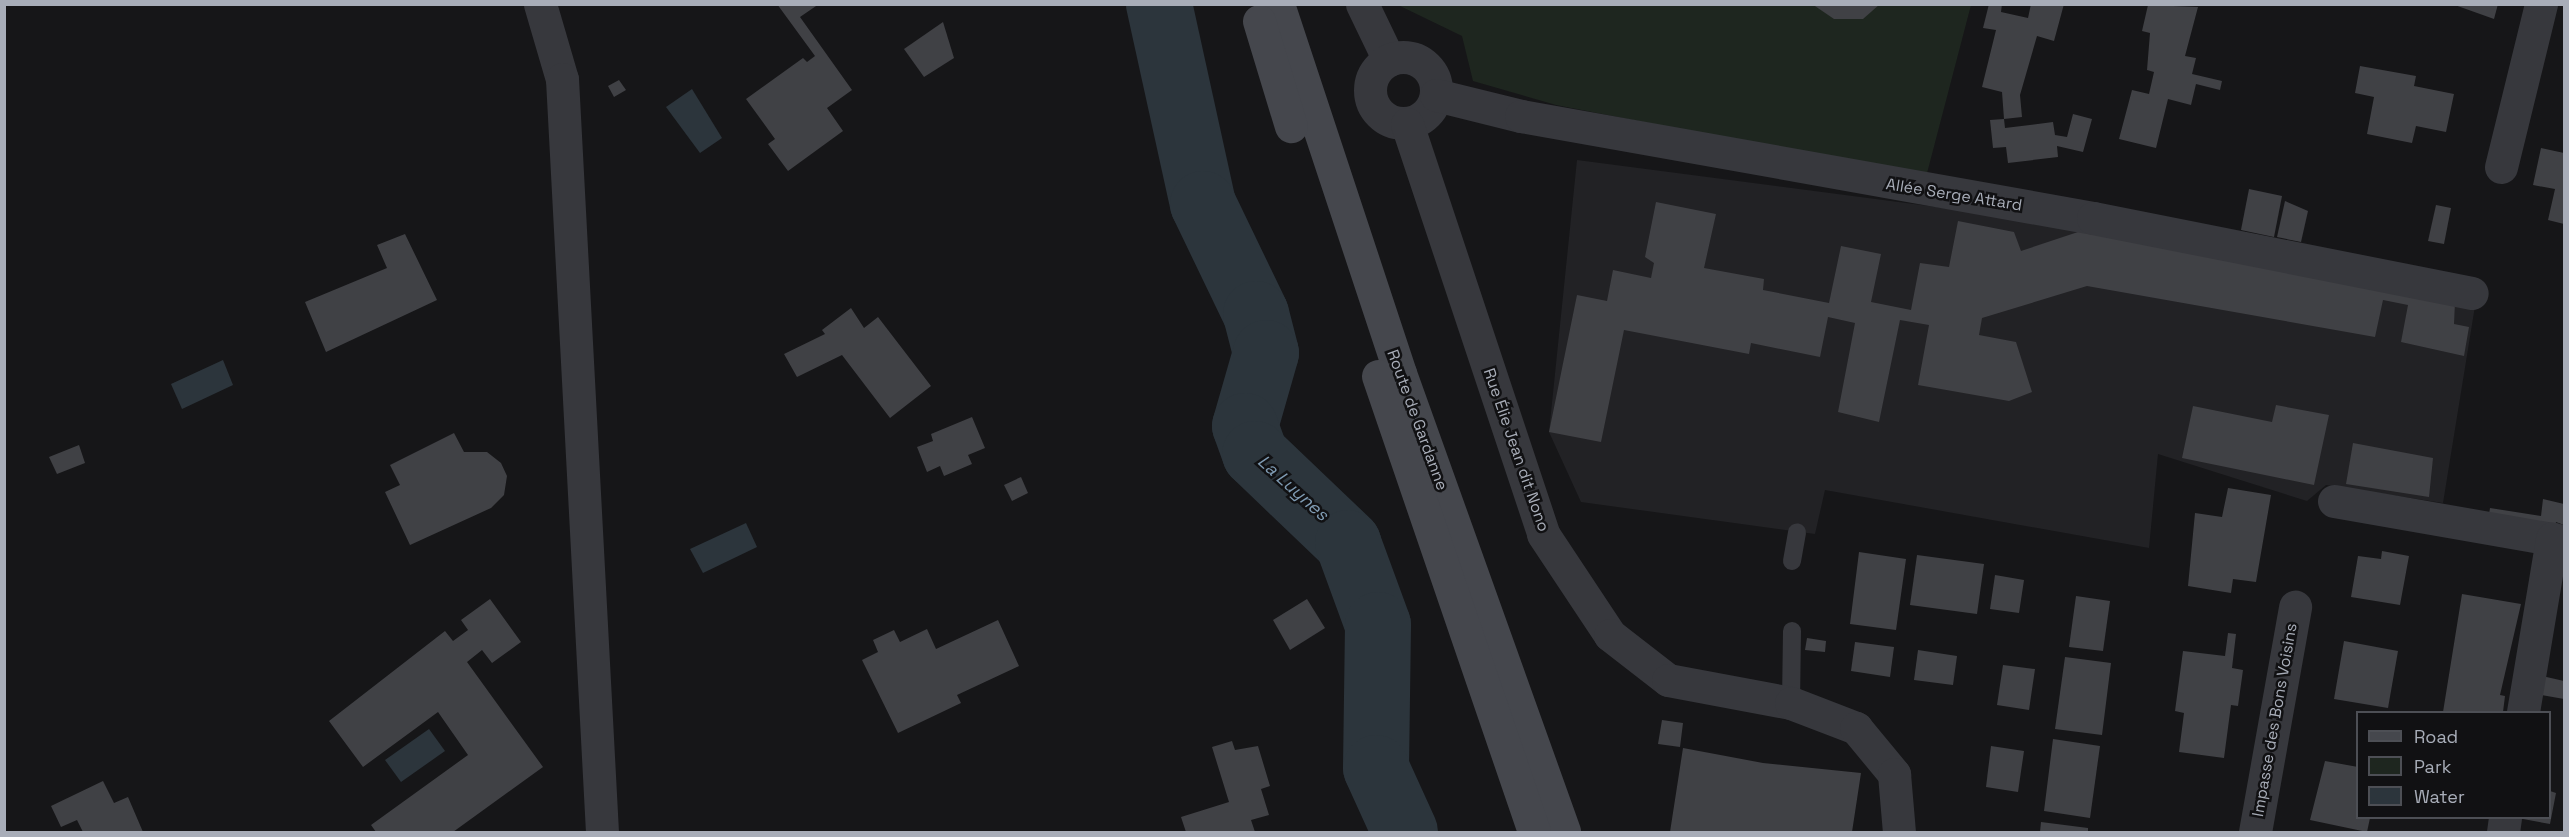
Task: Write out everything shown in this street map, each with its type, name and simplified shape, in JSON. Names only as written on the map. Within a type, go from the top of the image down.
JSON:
[{"type":"main road","name":"Route de Gardanne","points":[[1255,4],[1271,66],[1534,832]]},
{"type":"main road","name":"Route de Gardanne","points":[[1278,4],[1381,317],[1564,832]]},
{"type":"street","points":[[540,4],[562,80],[602,832]]},
{"type":"street","points":[[1362,4],[1389,60]]},
{"type":"street","points":[[2501,167],[2541,4]]},
{"type":"street","points":[[1414,59],[1427,67],[1436,95],[1431,109],[1407,124],[1378,113],[1371,99],[1377,69],[1389,60],[1414,59]]},
{"type":"street","name":"Allée Serge Attard","points":[[1436,95],[1521,117],[2093,218],[2472,293]]},
{"type":"street","name":"Rue Élie Jean dit Nono","points":[[1407,124],[1543,534],[1610,635],[1668,680],[1791,703],[1856,728],[1894,774],[1899,832]]},
{"type":"street","points":[[2334,501],[2558,540],[2523,711]]},
{"type":"street","name":"Impasse des Bons Voisins","points":[[2256,832],[2295,607]]},
{"type":"lane","points":[[1792,561],[1797,532]]},
{"type":"lane","points":[[1791,703],[1792,632]]},
{"type":"shaded area","points":[[1577,160],[2051,222],[2475,306],[2443,503],[2326,485],[2307,501],[2158,454],[2149,548],[1825,490],[1815,534],[1581,502],[1549,432]]},
{"type":"green space","points":[[1398,5],[1971,5],[1926,177],[1556,105],[1473,81],[1462,36]]},
{"type":"water","points":[[692,89],[722,138],[700,153],[666,107]]},
{"type":"water","points":[[223,360],[233,385],[182,409],[171,384]]},
{"type":"water","points":[[746,523],[757,547],[703,573],[690,549]]},
{"type":"water","points":[[429,729],[445,751],[401,782],[385,760]]},
{"type":"building","points":[[777,4],[819,4],[800,17],[852,90],[827,108],[843,131],[788,171],[768,144],[775,139],[746,99],[803,58],[807,62],[815,56]]},
{"type":"building","points":[[1812,4],[1880,4],[1863,19],[1834,19]]},
{"type":"building","points":[[1989,4],[2002,4],[2001,12],[2028,18],[2031,4],[2064,4],[2054,41],[2037,36],[2020,95],[2022,117],[2004,119],[2002,92],[1982,87],[1996,30],[1983,28]]},
{"type":"building","points":[[2452,4],[2498,4],[2494,19]]},
{"type":"building","points":[[2148,5],[2198,7],[2185,56],[2196,58],[2192,74],[2222,81],[2220,90],[2196,84],[2191,105],[2168,99],[2156,148],[2119,139],[2132,90],[2149,94],[2154,72],[2147,70],[2150,33],[2142,31]]},
{"type":"building","points":[[943,22],[954,58],[924,77],[904,49]]},
{"type":"building","points":[[2360,66],[2416,76],[2414,86],[2454,94],[2446,132],[2416,126],[2412,143],[2367,134],[2374,97],[2355,93]]},
{"type":"building","points":[[619,80],[626,90],[614,97],[608,86]]},
{"type":"building","points":[[2073,114],[2092,119],[2083,152],[2057,146],[2058,157],[2008,163],[2006,147],[1993,148],[1990,120],[2004,119],[2005,128],[2053,122],[2055,135],[2067,137]]},
{"type":"building","points":[[2541,148],[2564,153],[2564,224],[2548,220],[2555,189],[2533,185]]},
{"type":"building","points":[[2249,189],[2282,196],[2274,237],[2241,230]]},
{"type":"building","points":[[2285,201],[2308,211],[2301,242],[2277,237]]},
{"type":"building","points":[[1656,202],[1716,214],[1704,268],[1764,279],[1763,290],[1829,303],[1841,246],[1881,254],[1871,302],[1911,310],[1920,263],[1949,267],[1958,221],[2014,232],[2021,251],[2084,230],[2455,302],[2454,324],[2469,327],[2464,356],[2401,342],[2408,305],[2383,300],[2375,337],[2087,286],[1982,318],[1979,335],[2016,342],[2032,392],[2009,401],[1918,385],[1929,325],[1900,320],[1879,422],[1838,412],[1855,323],[1828,317],[1820,357],[1751,343],[1749,354],[1624,330],[1601,442],[1549,432],[1577,295],[1607,301],[1613,270],[1651,278],[1654,263],[1645,257]]},
{"type":"building","points":[[2436,205],[2451,208],[2444,244],[2428,241]]},
{"type":"building","points":[[405,234],[437,300],[326,352],[305,302],[387,268],[377,245]]},
{"type":"building","points":[[851,308],[864,328],[878,317],[931,386],[890,418],[842,355],[797,377],[784,354],[825,334],[822,330]]},
{"type":"building","points":[[2276,405],[2329,415],[2314,485],[2182,458],[2193,406],[2272,422]]},
{"type":"building","points":[[972,417],[985,448],[968,455],[972,464],[944,476],[940,466],[927,472],[917,447],[933,441],[931,434]]},
{"type":"building","points":[[454,433],[464,452],[487,452],[501,463],[507,476],[504,495],[491,508],[410,545],[385,492],[400,485],[390,465]]},
{"type":"building","points":[[2353,443],[2433,458],[2429,497],[2346,484]]},
{"type":"building","points":[[79,445],[85,463],[57,474],[49,457]]},
{"type":"building","points":[[1021,477],[1028,493],[1012,501],[1004,485]]},
{"type":"building","points":[[2228,488],[2271,495],[2256,582],[2233,579],[2231,593],[2188,586],[2195,513],[2222,517]]},
{"type":"building","points":[[2543,499],[2564,504],[2564,525],[2556,522],[2554,534],[2487,526],[2490,508],[2541,516]]},
{"type":"building","points":[[2382,551],[2409,556],[2400,605],[2351,597],[2358,556],[2381,559]]},
{"type":"building","points":[[1859,552],[1906,559],[1896,630],[1850,624]]},
{"type":"building","points":[[1917,555],[1984,564],[1977,614],[1910,605]]},
{"type":"building","points":[[1995,575],[2024,580],[2019,613],[1990,609]]},
{"type":"building","points":[[2462,594],[2521,604],[2500,695],[2505,696],[2503,711],[2443,711]]},
{"type":"building","points":[[2076,596],[2110,601],[2103,651],[2069,647]]},
{"type":"building","points":[[490,599],[521,642],[492,663],[482,650],[467,662],[543,767],[453,832],[376,832],[371,825],[468,755],[438,712],[363,767],[329,721],[445,631],[453,641],[468,630],[461,620]]},
{"type":"building","points":[[1307,599],[1325,628],[1290,650],[1273,620]]},
{"type":"building","points":[[998,620],[1019,666],[957,695],[961,703],[898,733],[862,660],[878,652],[873,640],[894,630],[900,642],[927,629],[936,649]]},
{"type":"building","points":[[2228,633],[2236,634],[2232,668],[2243,670],[2238,706],[2231,705],[2224,758],[2179,752],[2184,713],[2175,711],[2183,651],[2225,656]]},
{"type":"building","points":[[1807,638],[1826,641],[1825,652],[1805,650]]},
{"type":"building","points":[[2344,641],[2398,651],[2388,708],[2334,699]]},
{"type":"building","points":[[1855,642],[1894,647],[1890,677],[1851,671]]},
{"type":"building","points":[[1918,650],[1957,656],[1953,685],[1914,680]]},
{"type":"building","points":[[2065,657],[2111,663],[2102,735],[2055,729]]},
{"type":"building","points":[[2003,665],[2035,669],[2029,710],[1997,705]]},
{"type":"building","points":[[2533,674],[2564,681],[2564,699],[2530,693]]},
{"type":"building","points":[[1662,720],[1683,723],[1680,747],[1658,744]]},
{"type":"building","points":[[2053,739],[2100,746],[2090,818],[2044,811]]},
{"type":"building","points":[[1232,741],[1235,750],[1258,746],[1270,786],[1261,789],[1269,815],[1251,820],[1255,832],[1186,832],[1181,817],[1229,802],[1212,747]]},
{"type":"building","points":[[1991,746],[2024,751],[2018,792],[1986,787]]},
{"type":"building","points":[[1683,748],[1763,763],[1861,773],[1852,832],[1670,832]]},
{"type":"building","points":[[2325,761],[2356,767],[2356,819],[2370,819],[2367,832],[2310,820]]},
{"type":"building","points":[[103,781],[114,803],[128,797],[143,832],[83,832],[77,820],[61,827],[51,806]]},
{"type":"building","points":[[2551,791],[2556,793],[2551,819]]},
{"type":"building","points":[[2523,819],[2551,819],[2550,824]]},
{"type":"building","points":[[2041,822],[2088,828],[2088,832],[2040,832]]},
{"type":"waterway","name":"La Luynes","points":[[1159,4],[1203,204],[1256,314],[1266,353],[1245,426],[1255,454],[1348,543],[1378,625],[1376,768],[1405,832]]}]
